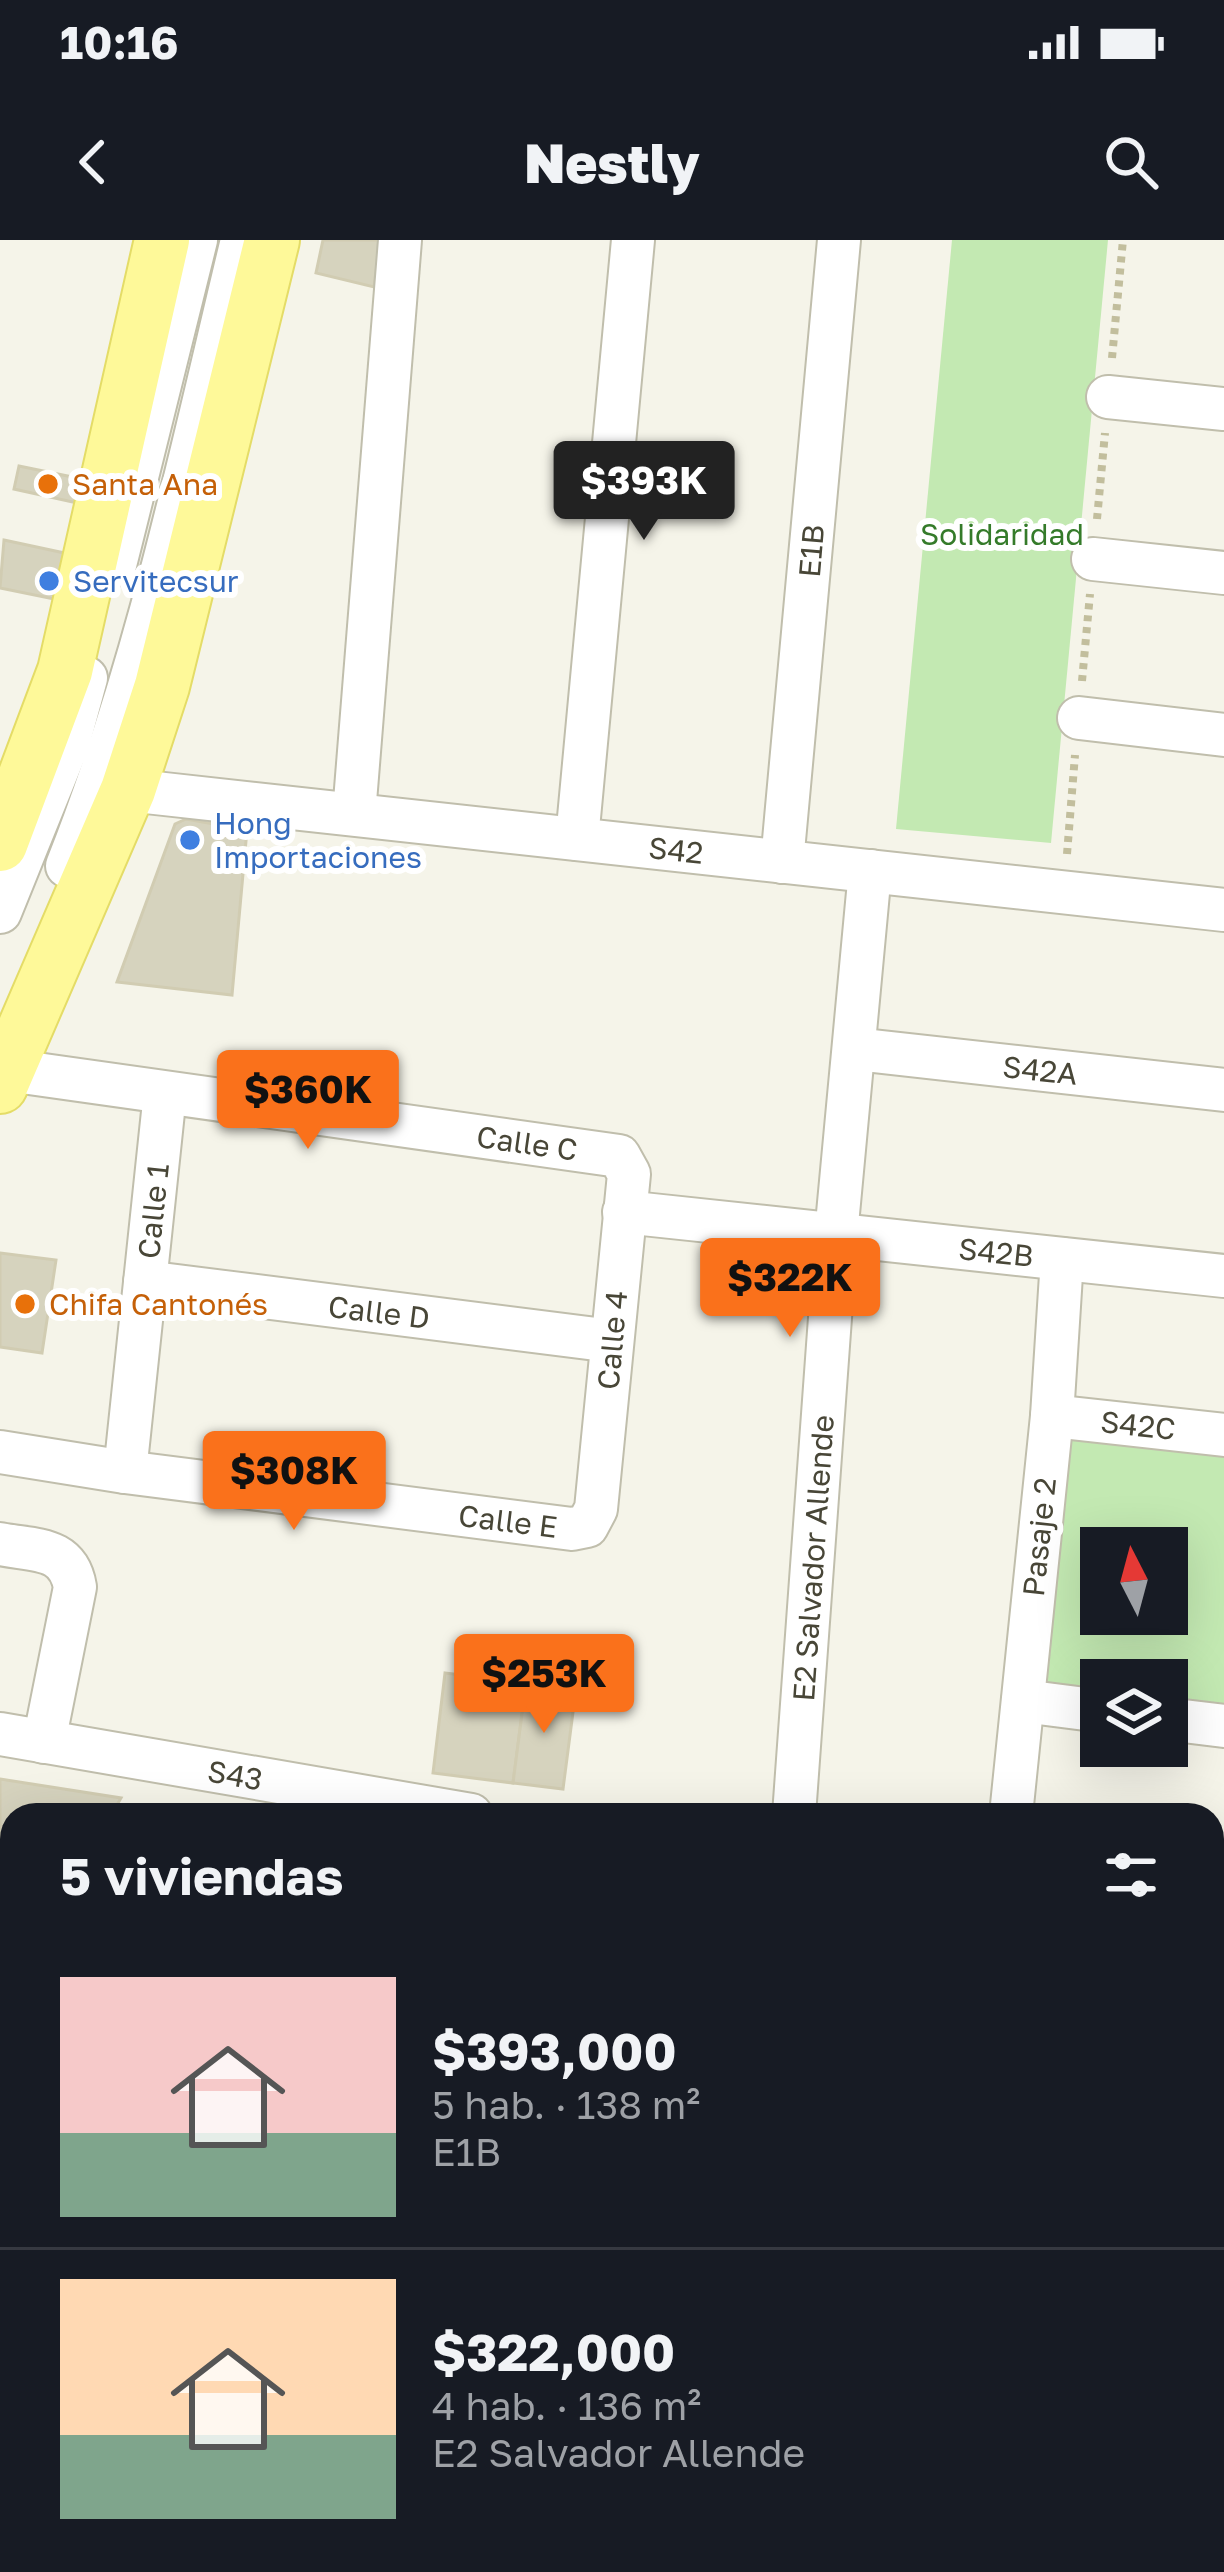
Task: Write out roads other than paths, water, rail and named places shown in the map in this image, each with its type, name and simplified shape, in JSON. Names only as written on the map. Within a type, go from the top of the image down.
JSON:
[{"type":"main road","points":[[0,844],[65,671],[169,240]]},
{"type":"main road","points":[[3,1064],[128,790],[163,686],[272,240]]},
{"type":"street","points":[[0,912],[68,744],[169,240]]},
{"type":"street","points":[[3,1064],[104,773],[156,594],[242,240]]},
{"type":"street","points":[[354,814],[400,240]]},
{"type":"street","points":[[577,839],[633,240]]},
{"type":"street","name":"E1B","points":[[782,862],[839,240]]},
{"type":"street","points":[[1108,397],[1224,409]]},
{"type":"street","points":[[1093,559],[1224,573]]},
{"type":"street","points":[[1079,718],[1224,735]]},
{"type":"street","name":"S42","points":[[128,790],[1224,910]]},
{"type":"street","name":"E2 Salvador Allende","points":[[795,1803],[836,1234],[870,871]]},
{"type":"street","name":"S42A","points":[[855,1049],[1224,1090]]},
{"type":"street","name":"Calle C","points":[[3,1064],[166,1094],[619,1156]]},
{"type":"street","name":"Calle 1","points":[[125,1472],[166,1094]]},
{"type":"street","name":"Calle 4","points":[[587,1526],[596,1509],[629,1174],[619,1156]]},
{"type":"street","name":"S42B","points":[[624,1212],[1224,1276]]},
{"type":"street","name":"Pasaje 2","points":[[1012,1803],[1052,1416],[1062,1259]]},
{"type":"street","name":"Calle D","points":[[146,1282],[612,1341]]},
{"type":"street","name":"S42C","points":[[1052,1416],[1224,1435]]},
{"type":"street","name":"Calle E","points":[[0,1453],[572,1529],[587,1526]]},
{"type":"street","points":[[0,1544],[62,1557],[72,1570],[75,1587],[44,1742]]},
{"type":"street","points":[[1023,1701],[1080,1708]]},
{"type":"street","points":[[1188,1722],[1224,1726]]},
{"type":"street","name":"S43","points":[[0,1734],[401,1803]]},
{"type":"place","name":"Santa Ana","points":[[48,484]]},
{"type":"place","name":"Servitecsur","points":[[49,581]]},
{"type":"place","name":"Hong Importaciones","points":[[190,840]]},
{"type":"place","name":"Chifa Cantonés","points":[[25,1304]]},
{"type":"park label","name":"Solidaridad","points":[[1002,534]]}]
